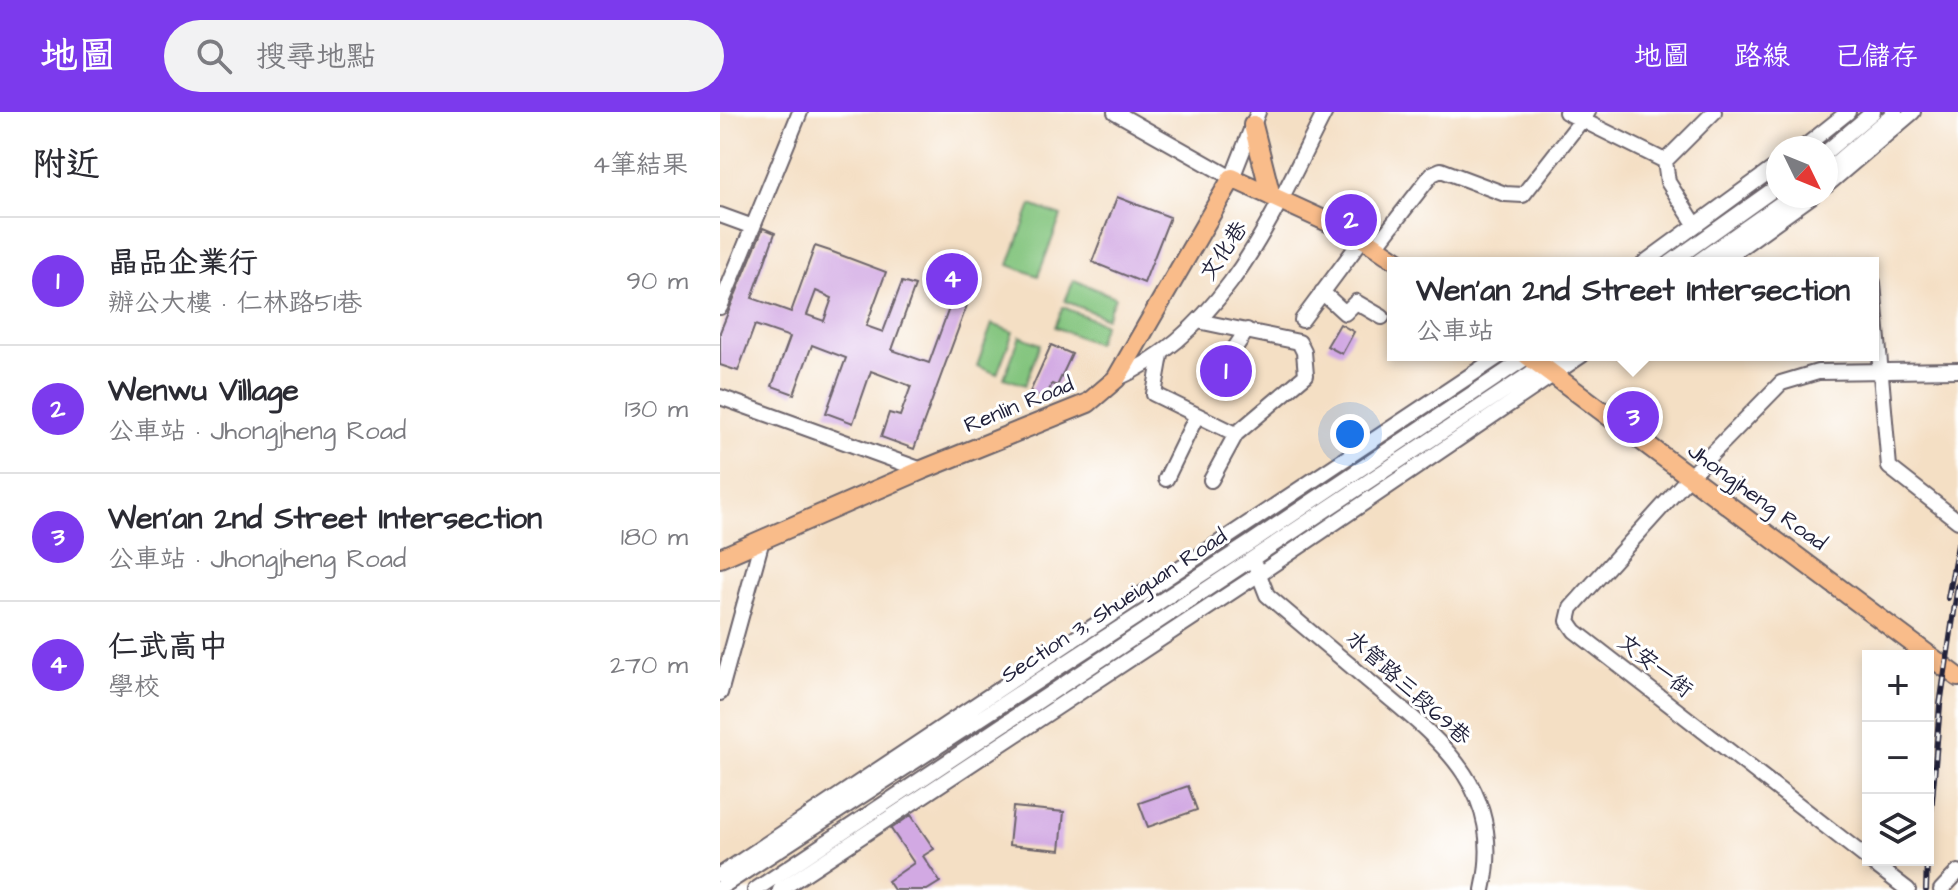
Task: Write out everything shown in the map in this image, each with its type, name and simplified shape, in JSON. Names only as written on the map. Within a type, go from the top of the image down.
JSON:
[{"type":"main road","points":[[1256,119],[1276,198]]},
{"type":"main road","points":[[1232,178],[1370,242],[1391,257]]},
{"type":"main road","name":"Renlin Road","points":[[720,558],[922,470],[1088,403],[1116,379],[1232,178]]},
{"type":"main road","name":"Jhongjheng Road","points":[[1535,361],[1958,677]]},
{"type":"street","points":[[720,307],[800,112]]},
{"type":"street","points":[[1115,112],[1232,178],[1256,119]]},
{"type":"street","name":"文化巷","points":[[1116,379],[1161,355],[1198,321],[1232,281],[1325,112]]},
{"type":"street","points":[[1566,112],[1586,116],[1665,161]]},
{"type":"street","points":[[1665,161],[1714,112]]},
{"type":"street","points":[[1818,136],[1848,112]]},
{"type":"street","points":[[1838,142],[1873,112]]},
{"type":"street","points":[[1838,161],[1895,112]]},
{"type":"street","points":[[1838,176],[1913,112]]},
{"type":"street","points":[[1302,320],[1322,292],[1432,174],[1441,170],[1505,194],[1523,195],[1586,116]]},
{"type":"street","points":[[1665,161],[1668,182],[1695,224]]},
{"type":"street","points":[[1652,257],[1766,174]]},
{"type":"street","points":[[1678,257],[1766,195]]},
{"type":"street","points":[[1705,257],[1774,208]]},
{"type":"street","points":[[1727,257],[1795,208]]},
{"type":"street","points":[[720,215],[753,227]]},
{"type":"street","points":[[1322,292],[1345,313],[1356,302],[1382,317]]},
{"type":"street","points":[[1198,321],[1299,342],[1304,352],[1306,375],[1236,434],[1211,480]]},
{"type":"street","points":[[1218,373],[1247,330]]},
{"type":"street","points":[[1161,355],[1154,394],[1236,434]]},
{"type":"street","points":[[1879,359],[1889,467],[1958,521]]},
{"type":"street","name":"Section 3, Shueiguan Road","points":[[720,875],[1492,361]]},
{"type":"street","name":"Section 3, Shueiguan Road","points":[[720,888],[1535,361]]},
{"type":"street","name":"Section 3, Shueiguan Road","points":[[780,890],[1256,567],[1535,361]]},
{"type":"street","points":[[1689,477],[1781,383],[1818,372],[1958,370]]},
{"type":"street","points":[[720,397],[922,470]]},
{"type":"street","points":[[1166,479],[1197,415]]},
{"type":"street","name":"文安一街","points":[[1689,477],[1571,608],[1568,621],[1612,661],[1862,855]]},
{"type":"street","points":[[720,693],[762,540]]},
{"type":"street","name":"水管路三段69巷","points":[[1250,543],[1267,595],[1434,736],[1461,765],[1484,813],[1488,863],[1483,890]]},
{"type":"street","name":"Section 3, Shueiguan Road","points":[[755,890],[1256,567]]},
{"type":"street","name":"文安一街","points":[[1877,866],[1908,890]]},
{"type":"street","points":[[1941,890],[1958,872]]},
{"type":"green space","points":[[1031,205],[1061,216],[1038,276],[1009,265]]},
{"type":"green space","points":[[1074,280],[1115,297],[1106,318],[1065,301]]},
{"type":"green space","points":[[1063,307],[1104,324],[1096,344],[1055,327]]},
{"type":"green space","points":[[992,324],[1013,332],[997,374],[977,366]]},
{"type":"green space","points":[[1020,336],[1040,344],[1025,385],[1004,378]]},
{"type":"building","points":[[1117,197],[1170,217],[1144,283],[1092,262]]},
{"type":"building","points":[[763,228],[775,233],[752,298],[791,312],[815,246],[830,251],[886,272],[866,326],[883,332],[902,282],[915,286],[892,350],[929,363],[952,300],[967,305],[914,449],[881,437],[889,413],[900,416],[911,386],[871,371],[853,423],[826,413],[846,358],[812,345],[794,394],[772,386],[790,337],[755,325],[738,371],[720,365],[720,332]],"holes":[[[816,291],[832,298],[824,321],[807,315]]]},
{"type":"building","points":[[1340,324],[1354,332],[1342,354],[1327,346]]},
{"type":"building","points":[[1051,345],[1072,354],[1057,386],[1052,384],[1045,399],[1030,392]]},
{"type":"building","points":[[1188,786],[1197,810],[1148,827],[1139,803]]},
{"type":"building","points":[[1013,807],[1064,812],[1060,850],[1009,845]]},
{"type":"building","points":[[911,815],[934,849],[923,856],[940,882],[927,890],[894,890],[888,881],[914,863],[891,829]]},
{"type":"railway","points":[[1948,598],[1958,545]]},
{"type":"railway","points":[[1933,794],[1940,705],[1958,585]]},
{"type":"railway","points":[[1926,890],[1927,866]]},
{"type":"place","name":"Wenwu Village","points":[[1351,220]]},
{"type":"place","name":"仁武高中","points":[[952,279]]},
{"type":"place","name":"晶品企業行","points":[[1226,371]]},
{"type":"place","name":"Wen'an 2nd Street Intersection","points":[[1633,417]]}]
